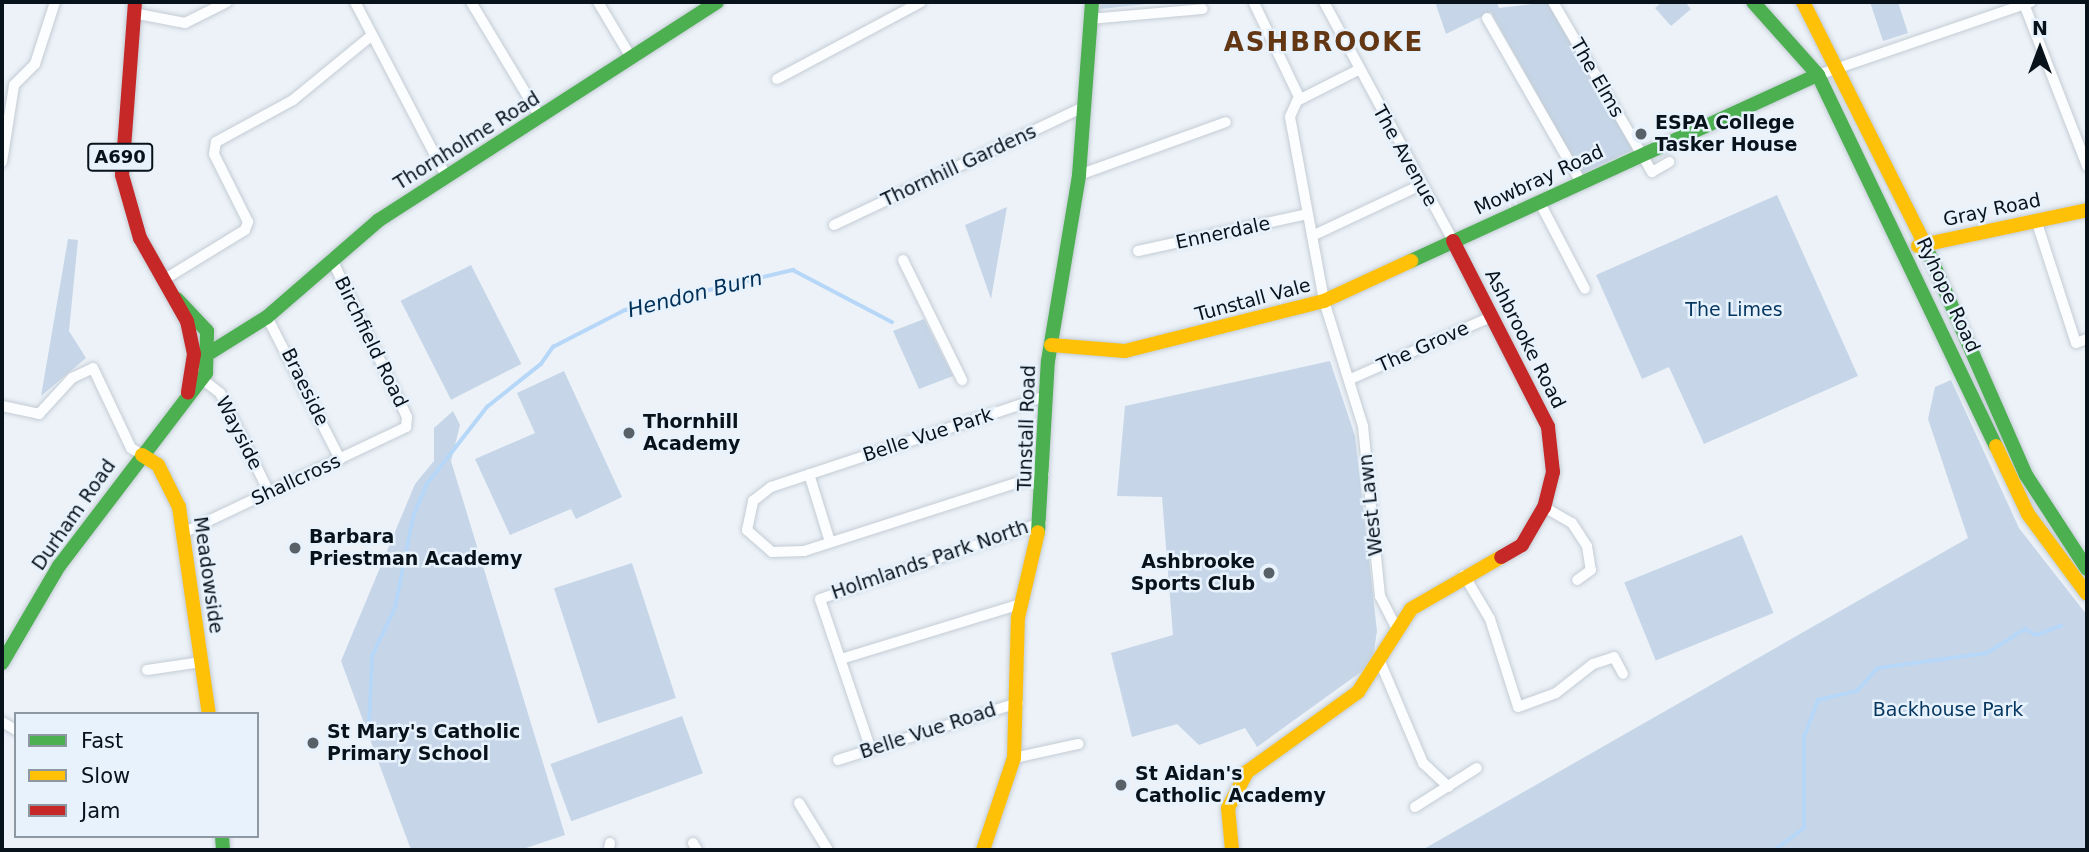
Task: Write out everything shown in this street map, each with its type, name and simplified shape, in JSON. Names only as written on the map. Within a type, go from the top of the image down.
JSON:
[{"type":"main road","name":"Thornholme Road","points":[[211,346],[250,330],[331,258],[446,176],[717,2]]},
{"type":"main road","name":"Tunstall Road","points":[[983,850],[1014,758],[1021,604],[1041,523],[1046,396],[1051,345],[1079,175],[1092,2]]},
{"type":"main road","name":"Ryhope Road","points":[[1753,2],[1801,51],[1818,75],[1906,249],[2028,514],[2087,594]]},
{"type":"main road","name":"Ryhope Road","points":[[1807,3],[1833,70],[1925,245],[2026,475],[2087,569]]},
{"type":"main road","name":"Durham Road","points":[[2,663],[59,566],[142,454],[202,379],[211,346],[177,299],[134,222],[122,175],[134,7]]},
{"type":"main road","points":[[1791,88],[1801,51]]},
{"type":"main road","name":"Mowbray Road","points":[[1453,242],[1818,75]]},
{"type":"main road","name":"Gray Road","points":[[1906,249],[2036,220],[2086,212]]},
{"type":"main road","name":"Tunstall Vale","points":[[1051,345],[1125,351],[1324,302],[1453,242]]},
{"type":"main road","name":"Ashbrooke Road","points":[[1233,850],[1227,818],[1240,780],[1358,692],[1381,664],[1396,628],[1418,603],[1527,541],[1544,507],[1553,472],[1548,427],[1453,242]]},
{"type":"main road","name":"Durham Road","points":[[177,299],[194,362],[188,395]]},
{"type":"main road","points":[[194,362],[211,346]]},
{"type":"main road","name":"Meadowside","points":[[142,454],[163,473],[185,532],[209,712]]},
{"type":"street","points":[[2,162],[14,85],[35,64],[55,2]]},
{"type":"street","points":[[134,7],[185,23],[227,2]]},
{"type":"street","points":[[355,2],[446,176]]},
{"type":"street","points":[[471,2],[540,117]]},
{"type":"street","points":[[598,2],[632,59]]},
{"type":"street","points":[[777,79],[921,2]]},
{"type":"street","name":"The Avenue","points":[[1324,2],[1358,70],[1453,242]]},
{"type":"street","name":"The Elms","points":[[1553,2],[1642,154]]},
{"type":"street","points":[[1254,3],[1300,99],[1358,70]]},
{"type":"street","points":[[1818,75],[2028,3],[2087,166]]},
{"type":"street","points":[[1089,19],[1203,9]]},
{"type":"street","points":[[1487,18],[1581,182]]},
{"type":"street","points":[[165,279],[245,230],[248,222],[214,154],[216,142],[293,100],[372,35]]},
{"type":"street","name":"West Lawn","points":[[1300,99],[1290,117],[1307,214],[1324,302],[1353,378],[1380,596],[1396,628]]},
{"type":"street","name":"Thornhill Gardens","points":[[834,225],[1084,107]]},
{"type":"street","points":[[1079,175],[1226,122]]},
{"type":"street","points":[[1642,154],[1652,172],[1669,162]]},
{"type":"street","points":[[1312,236],[1421,185]]},
{"type":"street","points":[[1539,201],[1585,289]]},
{"type":"street","name":"Ennerdale","points":[[1138,251],[1307,214]]},
{"type":"street","points":[[2036,220],[2076,343],[2087,339]]},
{"type":"street","name":"Birchfield Road","points":[[331,258],[407,417],[406,427]]},
{"type":"street","points":[[903,260],[962,380]]},
{"type":"street","name":"The Grove","points":[[1353,378],[1493,316]]},
{"type":"street","name":"Braeside","points":[[267,317],[340,459]]},
{"type":"street","points":[[2,406],[39,414],[72,378],[93,368],[131,448],[142,454]]},
{"type":"street","name":"Wayside","points":[[202,379],[220,393],[269,492]]},
{"type":"street","name":"Belle Vue Park","points":[[830,542],[784,554],[756,543],[747,530],[753,501],[809,474],[1046,396]]},
{"type":"street","name":"Shallcross","points":[[185,532],[406,427]]},
{"type":"street","points":[[809,474],[830,542],[1044,474]]},
{"type":"street","points":[[1544,507],[1572,523],[1587,546],[1591,570],[1577,580]]},
{"type":"street","name":"Holmlands Park North","points":[[841,659],[820,599],[1041,523]]},
{"type":"street","points":[[1464,575],[1490,619],[1518,707],[1556,693],[1593,664],[1614,657],[1623,674]]},
{"type":"street","points":[[871,750],[841,659],[1021,604]]},
{"type":"street","points":[[147,670],[201,662]]},
{"type":"street","points":[[1381,664],[1423,763],[1448,787]]},
{"type":"street","name":"Belle Vue Road","points":[[838,760],[1018,703]]},
{"type":"street","points":[[1014,758],[1079,744]]},
{"type":"street","points":[[1415,807],[1478,768]]},
{"type":"street","points":[[799,803],[828,850]]},
{"type":"green space","points":[[1101,2],[1166,2],[1100,9]]},
{"type":"green space","points":[[1435,2],[1497,2],[1499,8],[1549,2],[1633,150],[1582,174],[1491,12],[1446,34]]},
{"type":"green space","points":[[1662,2],[1685,2],[1691,9],[1671,26],[1655,8]]},
{"type":"green space","points":[[1870,2],[1898,2],[1908,33],[1883,41]]},
{"type":"green space","name":"The Limes","points":[[1777,195],[1858,376],[1704,444],[1669,367],[1642,379],[1596,275]]},
{"type":"green space","points":[[1007,207],[991,299],[965,225]]},
{"type":"green space","points":[[68,239],[78,240],[69,331],[86,358],[41,396]]},
{"type":"green space","points":[[471,265],[521,364],[451,400],[401,301]]},
{"type":"green space","points":[[924,319],[953,376],[919,389],[893,331]]},
{"type":"green space","name":"Ashbrooke Sports Club","points":[[1330,361],[1355,436],[1377,631],[1372,664],[1257,747],[1245,728],[1199,745],[1177,724],[1132,737],[1111,653],[1173,635],[1162,497],[1117,496],[1125,406]]},
{"type":"green space","points":[[564,371],[622,497],[576,519],[571,509],[510,535],[475,459],[535,433],[517,393]]},
{"type":"green space","name":"Backhouse Park","points":[[1951,380],[2019,528],[2087,615],[2087,850],[1422,850],[1968,538],[1928,419],[1935,387]]},
{"type":"green space","points":[[453,411],[460,425],[451,461],[565,835],[520,850],[411,850],[341,661],[415,484],[434,461],[434,428]]},
{"type":"green space","points":[[1742,535],[1773,613],[1656,660],[1624,583]]},
{"type":"green space","points":[[632,563],[676,698],[598,723],[554,588]]},
{"type":"green space","points":[[682,716],[703,773],[571,821],[550,764]]},
{"type":"waterway","name":"Hendon Burn","points":[[369,725],[372,656],[395,608],[413,517],[427,484],[487,407],[541,364],[553,347],[625,310],[793,270],[892,322]]},
{"type":"waterway","name":"Hendon Burn","points":[[1775,850],[1804,828],[1804,737],[1818,700],[1857,691],[1878,668],[1987,653],[2025,629],[2037,635],[2061,626]]},
{"type":"traffic: fast","points":[[211,352],[267,317],[379,220],[717,2]]},
{"type":"traffic: fast","points":[[1038,532],[1048,361],[1079,175],[1092,2]]},
{"type":"traffic: fast","points":[[1753,2],[1818,75],[1996,446]]},
{"type":"traffic: fast","points":[[1411,261],[1818,75]]},
{"type":"traffic: fast","points":[[1925,245],[2026,475],[2087,569]]},
{"type":"traffic: fast","points":[[2,663],[59,566],[206,373],[207,331],[177,299]]},
{"type":"traffic: fast","points":[[222,838],[223,850]]},
{"type":"traffic: slow","points":[[1803,2],[1925,245]]},
{"type":"traffic: slow","points":[[1918,246],[2087,210]]},
{"type":"traffic: slow","points":[[1051,345],[1125,351],[1324,301],[1411,261]]},
{"type":"traffic: slow","points":[[1996,446],[2028,514],[2087,594]]},
{"type":"traffic: slow","points":[[142,455],[158,465],[179,507],[209,712]]},
{"type":"traffic: slow","points":[[983,850],[1014,758],[1018,618],[1038,532]]},
{"type":"traffic: slow","points":[[1232,850],[1228,808],[1247,772],[1358,692],[1411,609],[1501,557]]},
{"type":"traffic: jam","points":[[135,2],[122,175],[140,238],[187,321],[194,354],[188,393]]},
{"type":"traffic: jam","points":[[1453,241],[1548,427],[1553,472],[1544,507],[1522,545],[1501,557]]},
{"type":"place","name":"ESPA College Tasker House","points":[[1641,134]]},
{"type":"place","name":"Thornhill Academy","points":[[629,433]]},
{"type":"place","name":"Barbara Priestman Academy","points":[[295,548]]},
{"type":"place","name":"Ashbrooke Sports Club","points":[[1269,573]]},
{"type":"place","name":"St Mary's Catholic Primary School","points":[[313,743]]},
{"type":"place","name":"St Aidan's Catholic Academy","points":[[1121,785]]},
{"type":"district","name":"ASHBROOKE","points":[[1324,43]]}]
